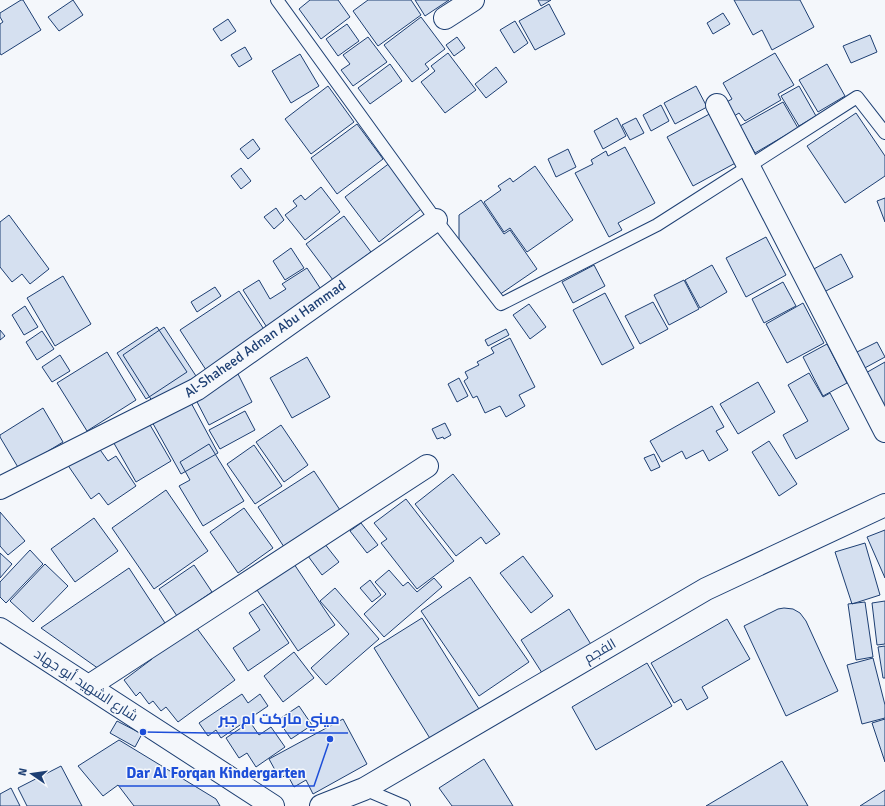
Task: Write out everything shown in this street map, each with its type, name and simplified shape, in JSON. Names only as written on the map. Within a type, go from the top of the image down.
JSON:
[{"type":"street","points":[[445,18],[473,0]]},
{"type":"street","points":[[717,105],[885,431]]},
{"type":"street","name":"Al-Shaheed Adnan Abu Hammad","points":[[0,488],[197,389],[436,220]]},
{"type":"street","points":[[89,686],[427,466]]},
{"type":"street","name":"الفجم","points":[[328,805],[364,789],[706,589],[885,505]]},
{"type":"street","name":"شارع الشهيد أبو جهاد","points":[[0,629],[273,806]]},
{"type":"lane","points":[[276,0],[436,220],[501,304],[657,225],[857,96],[885,133]]},
{"type":"lane","points":[[364,789],[404,806]]},
{"type":"building","points":[[23,0],[41,30],[1,55],[0,24],[3,22],[0,17],[0,13]]},
{"type":"building","points":[[73,0],[83,15],[59,31],[48,17]]},
{"type":"building","points":[[310,0],[338,0],[350,17],[321,39],[299,9]]},
{"type":"building","points":[[368,0],[411,0],[421,15],[378,46],[353,11]]},
{"type":"building","points":[[415,0],[449,0],[425,16]]},
{"type":"building","points":[[538,0],[551,0],[541,6]]},
{"type":"building","points":[[734,0],[800,0],[814,27],[772,50],[762,30],[753,35]]},
{"type":"building","points":[[549,4],[565,34],[535,50],[519,21]]},
{"type":"building","points":[[723,13],[730,24],[713,34],[707,23]]},
{"type":"building","points":[[421,17],[445,49],[425,64],[429,69],[412,82],[384,45]]},
{"type":"building","points":[[228,19],[236,31],[221,41],[213,29]]},
{"type":"building","points":[[515,21],[528,43],[514,53],[500,30]]},
{"type":"building","points":[[347,24],[359,41],[338,56],[326,39]]},
{"type":"building","points":[[870,35],[877,52],[851,63],[843,46]]},
{"type":"building","points":[[368,37],[387,62],[353,86],[341,70],[350,64],[343,55]]},
{"type":"building","points":[[457,37],[465,48],[454,56],[446,45]]},
{"type":"building","points":[[245,47],[252,59],[239,67],[231,55]]},
{"type":"building","points":[[448,53],[476,90],[445,113],[421,82],[435,71],[431,66]]},
{"type":"building","points":[[775,53],[794,85],[778,94],[781,100],[745,121],[739,113],[731,118],[723,104],[732,99],[723,83]]},
{"type":"building","points":[[300,54],[319,86],[291,103],[272,71]]},
{"type":"building","points":[[390,64],[402,81],[370,104],[358,88]]},
{"type":"building","points":[[827,64],[845,96],[818,112],[799,80]]},
{"type":"building","points":[[496,67],[507,82],[486,98],[475,84]]},
{"type":"building","points":[[328,86],[354,122],[311,154],[285,119]]},
{"type":"building","points":[[696,86],[707,107],[675,124],[664,103]]},
{"type":"building","points":[[799,86],[816,116],[799,126],[781,96]]},
{"type":"building","points":[[783,102],[798,128],[755,153],[740,126]]},
{"type":"building","points":[[661,105],[669,121],[651,131],[643,115]]},
{"type":"building","points":[[715,111],[741,160],[693,186],[667,137]]},
{"type":"building","points":[[856,113],[885,156],[885,176],[845,203],[807,146]]},
{"type":"building","points":[[617,118],[626,136],[603,149],[594,131]]},
{"type":"building","points":[[636,118],[644,133],[630,140],[622,125]]},
{"type":"building","points":[[357,124],[383,159],[337,194],[311,158]]},
{"type":"building","points":[[253,139],[260,149],[248,159],[240,149]]},
{"type":"building","points":[[625,147],[655,203],[618,223],[622,230],[609,237],[575,173],[593,164],[591,160],[606,151],[608,156]]},
{"type":"building","points":[[568,149],[576,167],[556,177],[548,159]]},
{"type":"building","points":[[391,162],[425,206],[379,242],[345,197]]},
{"type":"building","points":[[535,166],[573,220],[527,252],[510,228],[504,232],[484,202],[501,190],[498,186],[510,178],[513,182]]},
{"type":"building","points":[[241,168],[251,181],[241,189],[231,176]]},
{"type":"building","points":[[321,187],[340,212],[305,240],[285,215],[297,206],[293,201],[301,195],[305,200]]},
{"type":"building","points":[[885,198],[885,222],[877,201]]},
{"type":"building","points":[[481,200],[504,234],[510,230],[537,269],[499,295],[473,257],[471,259],[459,242],[459,215]]},
{"type":"building","points":[[276,208],[284,220],[274,229],[264,217]]},
{"type":"building","points":[[9,215],[49,269],[30,284],[22,274],[12,282],[0,267],[0,222]]},
{"type":"building","points":[[344,216],[371,252],[333,280],[306,244]]},
{"type":"building","points":[[766,237],[786,275],[746,297],[726,258]]},
{"type":"building","points":[[291,248],[304,268],[285,280],[273,261]]},
{"type":"building","points":[[841,254],[853,277],[824,292],[812,270]]},
{"type":"building","points":[[594,265],[605,286],[573,303],[562,282]]},
{"type":"building","points":[[712,265],[727,292],[700,308],[685,280]]},
{"type":"building","points":[[307,268],[324,294],[268,329],[243,290],[259,280],[270,299],[286,289],[282,284]]},
{"type":"building","points":[[63,276],[91,324],[55,346],[27,298]]},
{"type":"building","points":[[684,280],[699,309],[669,325],[654,295]]},
{"type":"building","points":[[783,282],[796,306],[764,323],[752,299]]},
{"type":"building","points":[[215,287],[221,296],[197,312],[191,302]]},
{"type":"building","points":[[239,291],[267,334],[208,373],[180,330]]},
{"type":"building","points":[[605,293],[634,348],[602,365],[573,310]]},
{"type":"building","points":[[653,302],[668,329],[640,344],[625,316]]},
{"type":"building","points":[[803,303],[824,343],[787,363],[766,324]]},
{"type":"building","points":[[529,304],[546,327],[530,339],[513,315]]},
{"type":"building","points":[[25,306],[38,327],[24,335],[12,315]]},
{"type":"building","points":[[157,327],[187,372],[146,399],[117,353]]},
{"type":"building","points":[[164,327],[196,376],[154,404],[123,355]]},
{"type":"building","points":[[506,329],[509,335],[488,346],[485,340]]},
{"type":"building","points":[[0,330],[5,336],[0,340]]},
{"type":"building","points":[[42,331],[54,349],[37,360],[26,342]]},
{"type":"building","points":[[510,338],[535,387],[519,395],[525,406],[506,417],[500,406],[485,413],[477,396],[473,398],[464,381],[468,378],[465,372],[479,365],[477,362],[494,353],[491,348]]},
{"type":"building","points":[[877,342],[885,357],[861,370],[853,354]]},
{"type":"building","points":[[827,344],[847,383],[823,396],[803,357]]},
{"type":"building","points":[[107,352],[136,400],[87,431],[57,383]]},
{"type":"building","points":[[60,355],[70,371],[52,382],[42,367]]},
{"type":"building","points":[[307,357],[330,397],[292,418],[270,378]]},
{"type":"building","points":[[885,362],[885,410],[864,374]]},
{"type":"building","points":[[809,373],[823,397],[830,393],[849,429],[796,459],[783,435],[808,421],[788,385]]},
{"type":"building","points":[[238,374],[252,402],[209,425],[195,398]]},
{"type":"building","points":[[459,378],[468,396],[457,402],[448,384]]},
{"type":"building","points":[[758,382],[775,412],[738,434],[720,404]]},
{"type":"building","points":[[189,399],[218,453],[181,474],[151,420]]},
{"type":"building","points":[[712,406],[724,427],[716,431],[728,450],[709,461],[703,450],[686,459],[682,451],[662,462],[650,441]]},
{"type":"building","points":[[43,408],[63,442],[19,469],[0,435]]},
{"type":"building","points":[[245,411],[255,430],[220,449],[209,430]]},
{"type":"building","points":[[146,418],[171,461],[136,482],[111,438]]},
{"type":"building","points":[[445,423],[451,435],[444,439],[443,437],[437,439],[432,429]]},
{"type":"building","points":[[281,425],[308,465],[284,482],[256,442]]},
{"type":"building","points":[[769,441],[797,484],[779,496],[752,452]]},
{"type":"building","points":[[96,444],[108,461],[116,456],[136,486],[108,505],[99,493],[91,499],[67,464]]},
{"type":"building","points":[[209,444],[244,501],[203,526],[179,486],[190,480],[180,462]]},
{"type":"building","points":[[254,445],[282,486],[255,504],[227,464]]},
{"type":"building","points":[[654,454],[660,467],[651,471],[644,458]]},
{"type":"building","points":[[314,471],[342,513],[286,550],[258,507]]},
{"type":"building","points":[[453,474],[500,534],[486,544],[481,537],[456,556],[415,504]]},
{"type":"building","points":[[166,490],[208,551],[154,589],[112,528]]},
{"type":"building","points":[[406,499],[454,561],[417,589],[381,543],[387,539],[374,523]]},
{"type":"building","points":[[244,508],[273,548],[238,573],[210,532]]},
{"type":"building","points":[[0,512],[25,541],[8,555],[0,546]]},
{"type":"building","points":[[94,518],[118,551],[75,582],[51,549]]},
{"type":"building","points":[[361,523],[378,545],[367,553],[350,531]]},
{"type":"building","points":[[885,530],[885,578],[867,537]]},
{"type":"building","points":[[324,543],[339,562],[322,575],[308,556]]},
{"type":"building","points":[[865,543],[880,595],[852,604],[835,552]]},
{"type":"building","points":[[30,550],[43,564],[6,603],[0,597],[0,582]]},
{"type":"building","points":[[0,553],[12,564],[0,578]]},
{"type":"building","points":[[523,556],[553,596],[531,613],[500,573]]},
{"type":"building","points":[[45,564],[68,586],[33,622],[10,601]]},
{"type":"building","points":[[294,564],[335,625],[298,651],[257,590]]},
{"type":"building","points":[[194,565],[212,592],[177,616],[159,589]]},
{"type":"building","points":[[129,568],[165,623],[99,669],[41,628]]},
{"type":"building","points":[[389,570],[403,586],[408,582],[417,592],[434,578],[442,587],[384,637],[364,614],[386,594],[375,582]]},
{"type":"building","points":[[470,577],[529,662],[479,696],[421,611]]},
{"type":"building","points":[[370,580],[381,595],[372,602],[360,588]]},
{"type":"building","points":[[335,588],[379,639],[326,685],[311,668],[349,634],[320,601]]},
{"type":"building","points":[[885,601],[885,644],[877,645],[872,603]]},
{"type":"building","points":[[865,602],[873,657],[856,660],[848,604]]},
{"type":"building","points":[[263,604],[289,643],[248,671],[233,648],[260,630],[249,613]]},
{"type":"building","points":[[569,609],[592,646],[544,676],[521,640]]},
{"type":"building","points":[[778,609],[793,609],[800,613],[806,621],[838,691],[786,716],[744,626]]},
{"type":"building","points":[[422,618],[479,709],[431,740],[374,648]]},
{"type":"building","points":[[727,619],[750,659],[702,687],[708,698],[687,710],[681,699],[674,703],[651,663]]},
{"type":"building","points":[[196,627],[235,680],[178,722],[166,707],[161,711],[153,701],[149,704],[140,692],[136,696],[124,680],[152,659],[149,655],[160,647],[163,651]]},
{"type":"building","points":[[885,646],[885,678],[883,678],[878,647]]},
{"type":"building","points":[[294,652],[314,678],[283,702],[264,676]]},
{"type":"building","points":[[873,658],[885,705],[885,718],[862,724],[847,665]]},
{"type":"building","points":[[647,663],[672,706],[596,750],[572,707]]},
{"type":"building","points":[[242,694],[248,703],[260,694],[268,706],[221,738],[216,730],[208,736],[199,723]]},
{"type":"building","points":[[299,706],[312,725],[291,739],[278,720]]},
{"type":"building","points":[[343,719],[367,764],[313,794],[306,780],[294,787],[287,774],[280,779],[269,759]]},
{"type":"building","points":[[885,719],[885,762],[872,723]]},
{"type":"building","points":[[117,721],[142,734],[135,747],[110,733]]},
{"type":"building","points":[[250,722],[259,735],[271,727],[285,747],[256,767],[247,753],[239,758],[226,738]]},
{"type":"building","points":[[119,740],[216,799],[220,806],[134,806],[118,785],[103,796],[78,766]]},
{"type":"building","points":[[484,759],[513,806],[452,806],[439,788]]},
{"type":"building","points":[[782,761],[808,806],[706,806]]},
{"type":"building","points":[[61,766],[82,806],[27,806],[18,788]]},
{"type":"building","points":[[11,788],[20,806],[0,806],[0,794]]},
{"type":"building","points":[[885,790],[885,806],[860,806]]},
{"type":"place","name":"ميني ماركت ام جبر","points":[[143,732]]},
{"type":"place","name":"Dar Al Forqan Kindergarten","points":[[330,739]]}]
